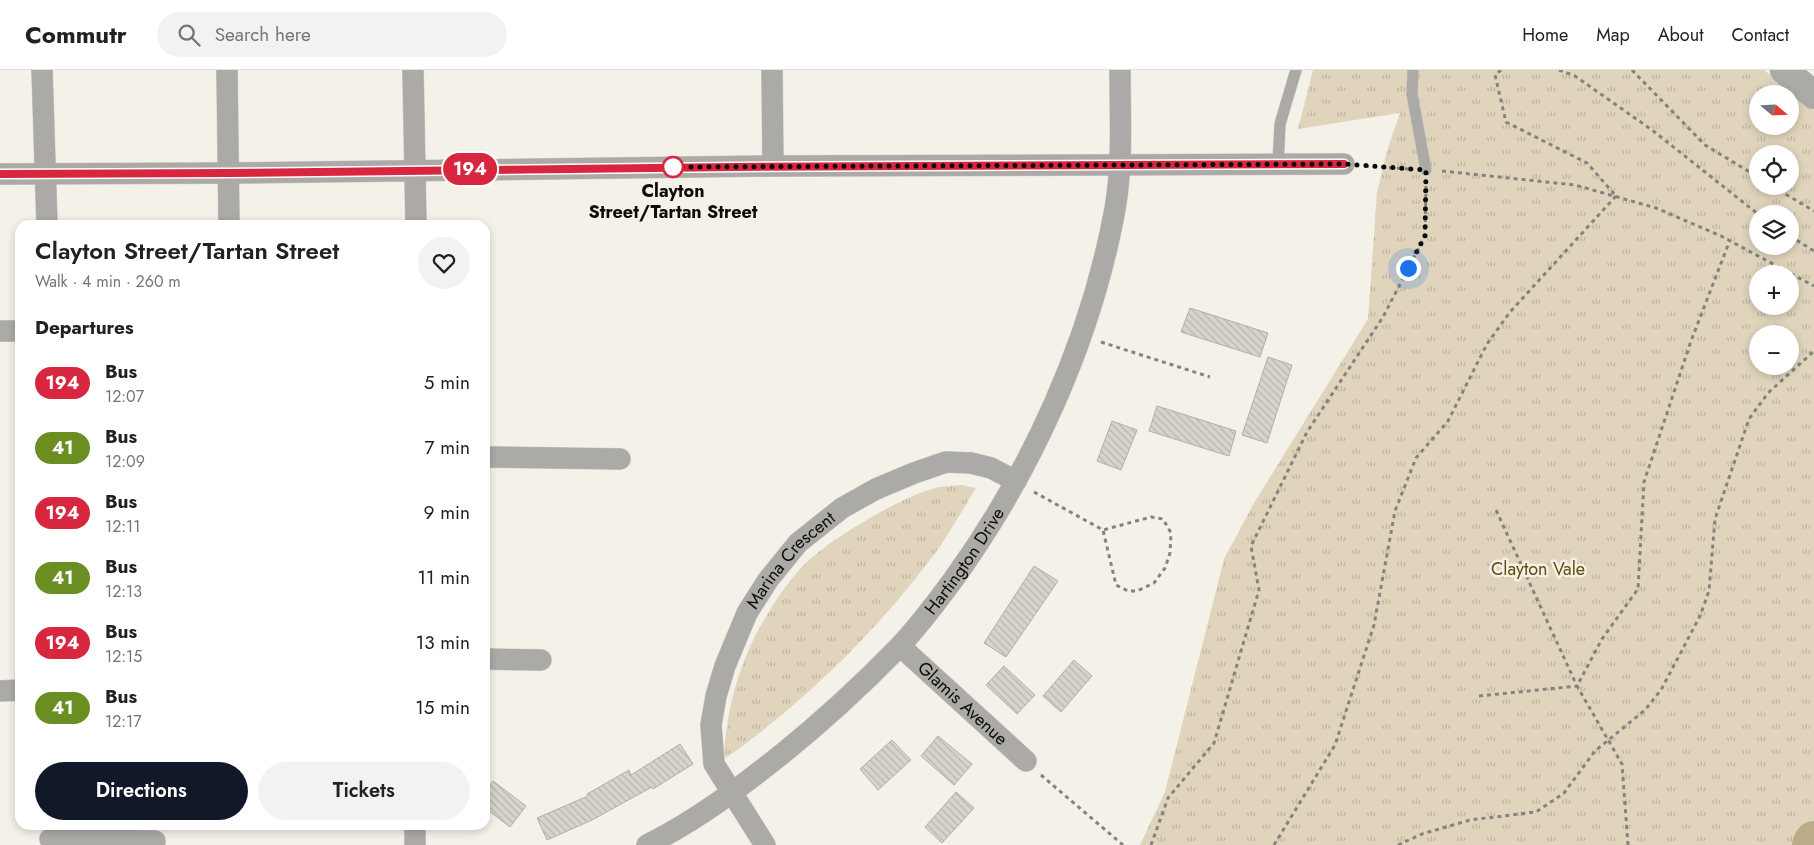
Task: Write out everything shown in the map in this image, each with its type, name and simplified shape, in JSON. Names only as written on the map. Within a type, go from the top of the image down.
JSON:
[{"type":"street","points":[[42,70],[47,220]]},
{"type":"street","points":[[227,70],[229,220]]},
{"type":"street","points":[[413,70],[416,220]]},
{"type":"street","points":[[772,70],[774,166]]},
{"type":"street","name":"Hartington Drive","points":[[647,845],[671,833],[732,794],[817,726],[900,646],[975,549],[1016,482],[1051,411],[1082,336],[1106,250],[1115,208],[1120,164],[1120,70]]},
{"type":"street","points":[[1784,70],[1814,95]]},
{"type":"street","points":[[0,174],[774,166],[1344,164]]},
{"type":"street","points":[[0,331],[15,331]]},
{"type":"street","points":[[490,457],[620,459]]},
{"type":"street","name":"Marina Crescent","points":[[765,845],[714,764],[711,725],[716,696],[725,666],[747,613],[768,580],[798,543],[842,508],[876,489],[914,473],[946,462],[971,463],[991,468],[1016,482]]},
{"type":"street","name":"Glamis Avenue","points":[[900,646],[1026,761]]},
{"type":"street","points":[[490,659],[542,660]]},
{"type":"street","points":[[0,691],[15,690]]},
{"type":"street","points":[[415,830],[415,845]]},
{"type":"street","points":[[50,836],[154,841]]},
{"type":"lane","points":[[1278,165],[1280,124],[1296,70]]},
{"type":"lane","points":[[1413,70],[1412,94],[1426,170]]},
{"type":"path","points":[[1494,70],[1506,122],[1587,163],[1616,196]]},
{"type":"path","points":[[1495,75],[1501,70]]},
{"type":"path","points":[[1559,70],[1575,76],[1652,130],[1749,207]]},
{"type":"path","points":[[1632,70],[1705,146],[1749,172]]},
{"type":"path","points":[[1344,164],[1575,185],[1656,208],[1730,240],[1814,286]]},
{"type":"path","points":[[1152,845],[1168,798],[1214,743],[1259,590],[1251,546],[1307,432],[1383,317],[1425,236],[1426,170]]},
{"type":"path","points":[[1787,195],[1814,212]]},
{"type":"path","points":[[1274,845],[1334,745],[1374,625],[1395,510],[1416,458],[1448,420],[1487,344],[1510,312],[1616,196]]},
{"type":"path","points":[[1577,686],[1602,640],[1638,589],[1644,482],[1691,341],[1730,240]]},
{"type":"path","points":[[1799,242],[1814,251]]},
{"type":"path","points":[[1082,336],[1210,377]]},
{"type":"path","points":[[1398,845],[1422,834],[1470,820],[1536,812],[1564,793],[1595,751],[1645,710],[1661,690],[1700,616],[1709,591],[1715,519],[1749,419],[1768,393],[1814,351]]},
{"type":"path","points":[[1016,482],[1103,530],[1151,517],[1163,519],[1171,533],[1170,553],[1165,568],[1154,583],[1137,591],[1128,591],[1116,585],[1103,530]]},
{"type":"path","points":[[1496,510],[1577,686],[1622,764],[1628,845]]},
{"type":"path","points":[[1479,696],[1577,686]]},
{"type":"path","points":[[1026,761],[1123,845]]},
{"type":"green space","name":"Clayton Vale","points":[[1313,70],[1764,70],[1782,85],[1749,85],[1749,135],[1799,135],[1799,99],[1814,111],[1814,845],[1140,845],[1165,792],[1224,559],[1254,503],[1368,319],[1377,192],[1387,151],[1400,113],[1298,129]]},
{"type":"green space","points":[[962,485],[976,488],[936,552],[890,610],[812,689],[756,736],[726,758],[724,755],[729,713],[747,654],[765,617],[795,574],[830,543],[886,509],[912,496],[939,487]]},
{"type":"building","points":[[1190,308],[1268,333],[1260,357],[1181,332]]},
{"type":"building","points":[[1268,357],[1292,365],[1267,443],[1242,435]]},
{"type":"building","points":[[1157,406],[1236,431],[1229,456],[1149,431]]},
{"type":"building","points":[[1112,421],[1137,430],[1121,470],[1097,461]]},
{"type":"building","points":[[1034,566],[1058,581],[1006,657],[984,643]]},
{"type":"building","points":[[1074,660],[1092,676],[1061,712],[1043,696]]},
{"type":"building","points":[[1004,666],[1035,695],[1017,714],[986,685]]},
{"type":"building","points":[[938,736],[972,764],[954,785],[921,756]]},
{"type":"building","points":[[892,740],[911,760],[878,790],[860,769]]},
{"type":"building","points":[[680,744],[693,764],[653,789],[652,787],[592,820],[547,840],[537,818],[588,796],[587,794],[629,770],[631,775]]},
{"type":"building","points":[[493,781],[526,806],[510,827],[490,812],[490,785]]},
{"type":"building","points":[[956,792],[974,808],[942,843],[925,827]]},
{"type":"waterway","points":[[1812,845],[1814,841]]},
{"type":"bus line","name":"194","points":[[0,174],[1120,164],[1344,164]]},
{"type":"place","name":"Clayton Street/Tartan Street","points":[[673,167]]},
{"type":"route","points":[[673,167],[1344,164],[1426,170],[1425,236],[1408,268]]}]
